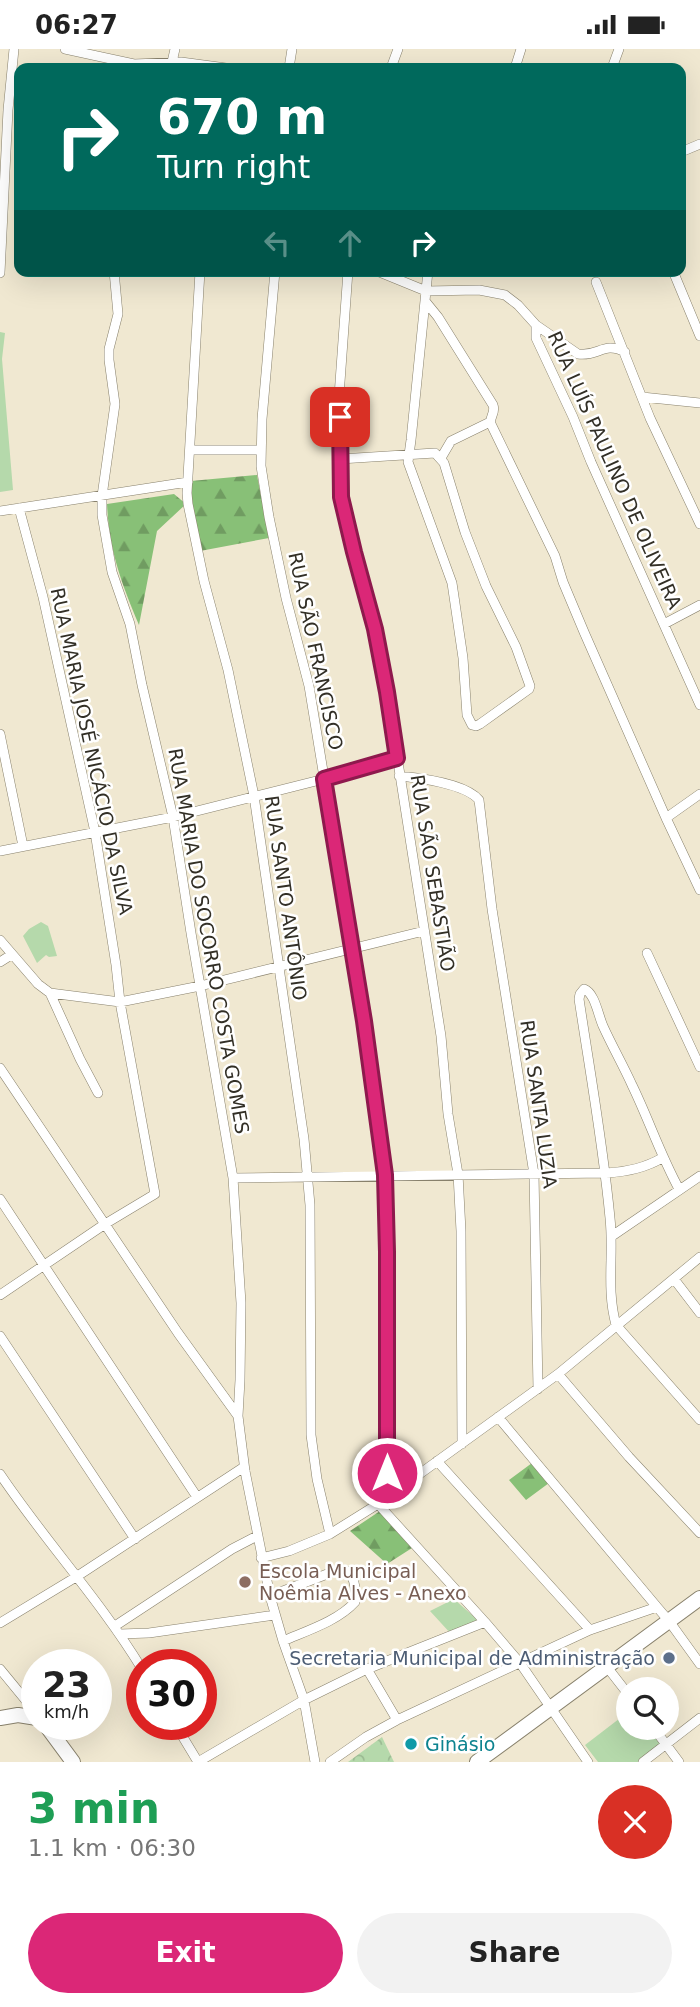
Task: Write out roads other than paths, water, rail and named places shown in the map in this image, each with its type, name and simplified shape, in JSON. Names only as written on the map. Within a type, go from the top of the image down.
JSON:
[{"type":"main road","points":[[477,1762],[700,1598]]},
{"type":"main road","points":[[0,1718],[21,1715]]},
{"type":"main road","points":[[57,1740],[73,1762]]},
{"type":"street","points":[[0,273],[4,113],[14,49]]},
{"type":"street","points":[[65,49],[121,63]]},
{"type":"street","points":[[172,62],[175,49]]},
{"type":"street","points":[[162,63],[179,63]]},
{"type":"street","name":"RUA MARIA DO SOCORRO COSTA GOMES","points":[[115,277],[118,314],[109,349],[109,360],[115,404],[102,496],[103,524],[112,572],[134,642],[173,817],[233,1178],[241,1303],[238,1416],[244,1467],[270,1596],[304,1700],[315,1762]]},
{"type":"street","name":"RUA SANTO ANTÔNIO","points":[[200,277],[188,504],[204,581],[228,670],[254,796],[309,1176],[311,1435],[317,1479],[330,1534]]},
{"type":"street","name":"RUA SÃO FRANCISCO","points":[[274,277],[262,419],[261,466],[286,599],[309,686],[375,1092],[385,1175],[387,1497]]},
{"type":"street","name":"RUA SÃO SEBASTIÃO","points":[[348,277],[340,396],[343,505],[375,629],[387,692],[436,1003],[448,1114],[458,1174],[461,1231],[462,1444]]},
{"type":"street","points":[[389,277],[426,296],[491,400],[494,411],[490,422],[451,441],[441,458]]},
{"type":"street","points":[[341,459],[408,455],[435,453],[447,469],[465,532],[486,586],[516,647],[530,686],[475,726],[467,715],[463,658],[452,583],[410,473],[408,455],[428,277]]},
{"type":"street","points":[[675,277],[700,336]]},
{"type":"street","points":[[596,282],[642,397],[700,524]]},
{"type":"street","points":[[426,296],[479,290],[499,293],[509,297],[536,325],[578,354],[586,355],[610,347],[625,352]]},
{"type":"street","name":"RUA LUÍS PAULINO DE OLIVEIRA","points":[[536,325],[536,338],[700,705]]},
{"type":"street","points":[[642,397],[700,403]]},
{"type":"street","points":[[490,422],[555,556],[563,582],[598,663],[700,890]]},
{"type":"street","points":[[190,450],[261,450]]},
{"type":"street","points":[[0,511],[188,482]]},
{"type":"street","name":"RUA MARIA JOSÉ NICÁCIO DA SILVA","points":[[19,508],[46,609],[95,832],[120,1002],[155,1194],[105,1224]]},
{"type":"street","points":[[664,624],[700,605]]},
{"type":"street","points":[[0,734],[23,846]]},
{"type":"street","points":[[0,851],[173,817],[397,758]]},
{"type":"street","name":"RUA SANTA LUZIA","points":[[399,776],[421,778],[467,791],[479,800],[492,909],[534,1174],[538,1389]]},
{"type":"street","points":[[666,818],[700,794]]},
{"type":"street","points":[[50,993],[120,1002],[278,968],[424,931]]},
{"type":"street","points":[[0,940],[38,984],[50,993],[98,1093]]},
{"type":"street","points":[[647,953],[700,1067]]},
{"type":"street","points":[[0,962],[11,955]]},
{"type":"street","points":[[679,1189],[662,1158],[589,991],[582,990],[579,999],[606,1173],[612,1236],[610,1287],[616,1325],[700,1420]]},
{"type":"street","points":[[0,1068],[198,1363],[238,1416]]},
{"type":"street","points":[[233,1178],[606,1173],[641,1167],[662,1158]]},
{"type":"street","points":[[612,1236],[700,1176]]},
{"type":"street","points":[[0,1199],[197,1497]]},
{"type":"street","points":[[0,1295],[105,1224]]},
{"type":"street","points":[[261,1558],[289,1551],[330,1534],[377,1504],[558,1374],[700,1257]]},
{"type":"street","points":[[674,1279],[700,1313]]},
{"type":"street","points":[[0,1336],[135,1539]]},
{"type":"street","points":[[558,1374],[647,1478],[700,1532]]},
{"type":"street","points":[[498,1417],[669,1621],[700,1664]]},
{"type":"street","points":[[437,1461],[590,1630]]},
{"type":"street","points":[[0,1610],[3,1621],[76,1577],[244,1467]]},
{"type":"street","points":[[0,1474],[130,1649]]},
{"type":"street","points":[[377,1504],[524,1661],[550,1710],[588,1762]]},
{"type":"street","points":[[118,1630],[232,1549],[257,1536]]},
{"type":"street","points":[[270,1596],[335,1571],[347,1571],[354,1581],[355,1602],[345,1612],[283,1641]]},
{"type":"street","points":[[330,1762],[397,1720],[590,1630],[657,1607]]},
{"type":"street","points":[[118,1630],[149,1633],[275,1615]]},
{"type":"street","points":[[185,1740],[198,1762],[304,1700],[367,1669],[485,1622]]},
{"type":"street","points":[[607,1667],[616,1679]]},
{"type":"street","points":[[0,1669],[21,1696]]},
{"type":"street","points":[[367,1669],[397,1720]]},
{"type":"street","points":[[643,1762],[700,1718]]},
{"type":"street","points":[[663,1740],[679,1762]]},
{"type":"place","name":"Escola Municipal Noêmia Alves - Anexo","points":[[245,1582]]},
{"type":"place","name":"Secretaria Municipal de Administração","points":[[669,1658]]},
{"type":"place","name":"Ginásio","points":[[411,1744]]}]
